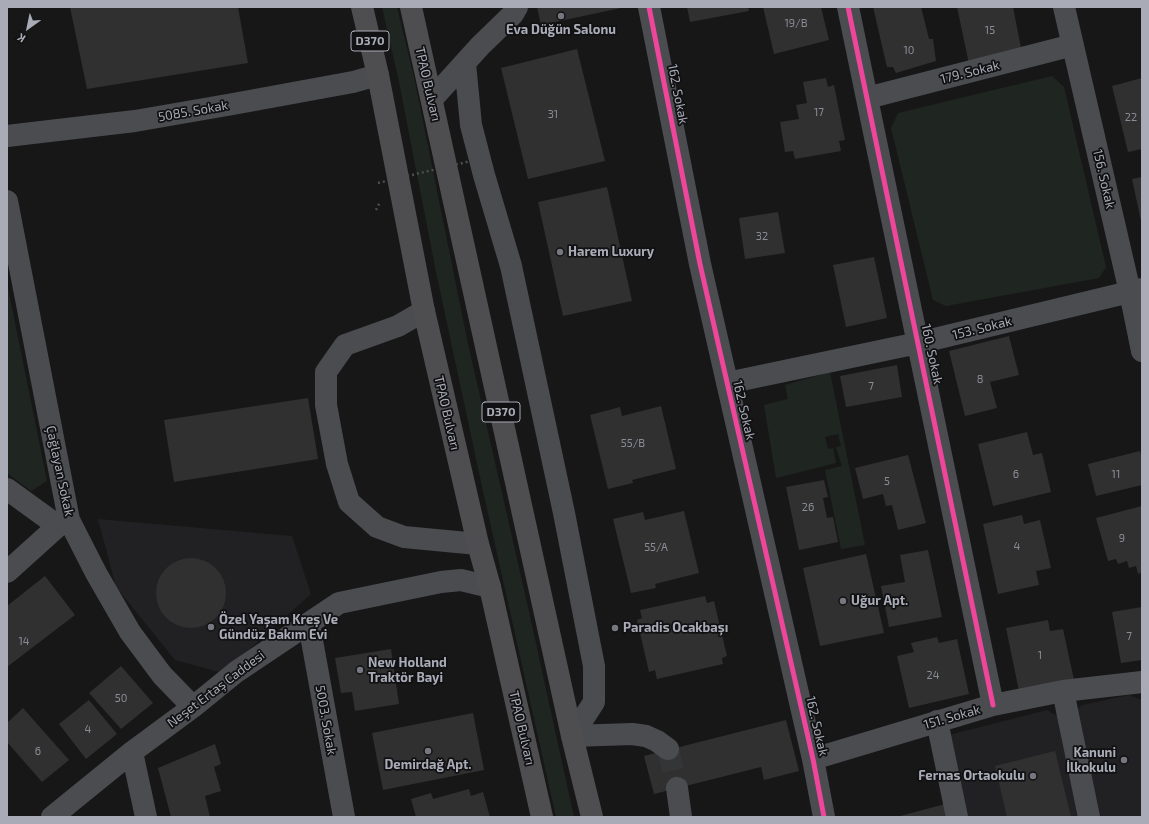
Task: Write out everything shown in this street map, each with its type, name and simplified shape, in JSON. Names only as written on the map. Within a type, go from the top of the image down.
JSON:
[{"type":"highway","name":"TPAO Bulvarı","points":[[362,7],[378,75],[424,311],[478,544],[490,587],[542,817]]},
{"type":"highway","name":"TPAO Bulvarı","points":[[411,7],[572,736],[592,817]]},
{"type":"street","points":[[432,99],[464,63],[513,14],[517,7]]},
{"type":"street","name":"162. Sokak","points":[[649,7],[700,264],[813,758],[824,817]]},
{"type":"street","name":"160. Sokak","points":[[848,7],[993,705]]},
{"type":"street","name":"156. Sokak","points":[[1064,7],[1136,291],[1142,351]]},
{"type":"street","name":"179. Sokak","points":[[867,98],[1073,45]]},
{"type":"street","points":[[464,63],[470,125],[511,266],[564,513],[594,666],[594,702],[572,736]]},
{"type":"street","name":"5085. Sokak","points":[[7,136],[142,120],[346,83],[378,75]]},
{"type":"street","name":"Çağlayan Sokak","points":[[7,201],[64,523],[96,573],[130,632],[162,676],[193,707]]},
{"type":"street","name":"153. Sokak","points":[[727,383],[918,343],[1136,291]]},
{"type":"street","points":[[424,311],[398,326],[345,346],[326,372],[326,405],[337,464],[349,502],[377,527],[404,537],[478,544]]},
{"type":"street","points":[[7,489],[64,523],[7,572]]},
{"type":"street","name":"Neşet Ertaş Caddesi","points":[[52,817],[132,752],[193,707],[236,672],[339,603],[441,582],[461,580],[490,587]]},
{"type":"street","name":"5003. Sokak","points":[[309,624],[344,817]]},
{"type":"street","name":"151. Sokak","points":[[813,758],[993,705],[1063,691],[1142,682]]},
{"type":"street","points":[[1063,691],[1089,817]]},
{"type":"street","points":[[937,721],[957,817]]},
{"type":"street","points":[[572,736],[632,734],[646,736],[657,741],[668,749]]},
{"type":"street","points":[[132,752],[146,817]]},
{"type":"street","points":[[677,788],[681,817]]},
{"type":"path","points":[[378,183],[488,157]]},
{"type":"path","points":[[376,210],[382,198]]},
{"type":"shaded area","points":[[382,7],[397,7],[414,77],[468,344],[574,817],[556,817],[481,482],[436,272],[399,82]]},
{"type":"shaded area","points":[[1052,76],[1064,87],[1106,267],[1099,278],[946,306],[933,300],[891,128],[898,113]]},
{"type":"shaded area","points":[[7,283],[47,481],[31,491],[7,473]]},
{"type":"shaded area","points":[[830,372],[865,545],[841,549],[825,470],[842,466],[836,447],[841,446],[838,434],[825,437],[828,449],[833,448],[836,463],[776,478],[764,405],[788,399],[785,385]]},
{"type":"shaded area","name":"Özel Yaşam Kreş Ve Gündüz Bakım Evi","points":[[98,519],[292,536],[311,594],[223,673],[175,660],[116,587]]},
{"type":"shaded area","name":"Fernas Ortaokulu","points":[[1129,695],[1142,700],[1142,817],[967,817],[949,735],[1047,710],[1055,715],[1075,711],[1082,705]]},
{"type":"building","points":[[70,7],[238,7],[248,63],[87,89]]},
{"type":"building","name":"Eva Düğün Salonu","points":[[537,7],[621,7],[621,8],[541,25]]},
{"type":"building","points":[[687,7],[748,7],[749,11],[690,22]]},
{"type":"building","points":[[763,7],[821,7],[829,40],[774,54]]},
{"type":"building","points":[[873,7],[921,7],[929,39],[933,39],[936,61],[896,73],[893,67],[887,67]]},
{"type":"building","points":[[957,7],[1013,7],[1022,53],[969,64]]},
{"type":"building","points":[[577,49],[605,161],[528,179],[501,68]]},
{"type":"building","points":[[826,78],[828,87],[834,85],[845,140],[839,141],[841,151],[795,159],[793,151],[785,152],[780,122],[799,119],[796,105],[807,103],[803,82]]},
{"type":"building","points":[[1142,78],[1142,149],[1128,152],[1112,86]]},
{"type":"building","points":[[1142,177],[1142,221],[1141,221],[1132,179]]},
{"type":"building","points":[[607,187],[632,301],[563,316],[538,202]]},
{"type":"building","points":[[778,212],[785,253],[745,259],[739,218]]},
{"type":"building","points":[[874,257],[887,318],[846,327],[833,265]]},
{"type":"building","points":[[1009,336],[1019,375],[990,382],[997,408],[965,416],[949,351]]},
{"type":"building","points":[[897,365],[902,397],[846,407],[840,376]]},
{"type":"building","points":[[308,398],[318,459],[174,482],[164,420]]},
{"type":"building","points":[[661,406],[676,469],[632,480],[633,483],[608,489],[590,415],[620,407],[622,416]]},
{"type":"building","points":[[1027,432],[1033,455],[1042,453],[1051,492],[993,506],[978,444]]},
{"type":"building","points":[[1140,451],[1142,459],[1142,485],[1096,496],[1088,464]]},
{"type":"building","points":[[908,455],[926,523],[898,530],[892,505],[886,506],[883,494],[863,499],[855,468]]},
{"type":"building","points":[[824,480],[828,497],[823,498],[827,518],[833,517],[838,542],[799,550],[786,487]]},
{"type":"building","points":[[1142,506],[1142,572],[1138,574],[1136,566],[1129,568],[1127,561],[1118,564],[1116,559],[1108,561],[1096,518]]},
{"type":"building","points":[[684,511],[699,573],[655,584],[656,588],[631,593],[613,519],[643,512],[645,520]]},
{"type":"building","points":[[1022,515],[1024,524],[1040,520],[1051,568],[1036,571],[1039,585],[998,594],[983,524]]},
{"type":"building","points":[[928,550],[942,617],[889,627],[881,586],[905,582],[900,555]]},
{"type":"building","name":"Uğur Apt.","points":[[866,554],[884,633],[820,646],[803,568]]},
{"type":"building","points":[[191,558],[204,561],[216,568],[223,580],[226,593],[223,606],[216,618],[204,625],[191,628],[178,625],[166,618],[159,606],[156,593],[159,580],[166,568],[178,561]]},
{"type":"building","points":[[45,576],[75,615],[7,667],[7,606]]},
{"type":"building","points":[[705,596],[707,603],[714,601],[727,656],[722,658],[723,664],[657,679],[655,670],[649,672],[637,620],[642,618],[640,610]]},
{"type":"building","points":[[1142,607],[1142,660],[1121,663],[1112,612]]},
{"type":"building","points":[[1048,620],[1050,631],[1063,629],[1074,680],[1019,691],[1006,628]]},
{"type":"building","points":[[937,637],[939,643],[957,639],[969,694],[909,708],[897,656],[914,652],[911,643]]},
{"type":"building","points":[[391,649],[399,704],[355,711],[352,692],[341,693],[335,658]]},
{"type":"building","points":[[121,666],[153,703],[121,729],[89,693]]},
{"type":"building","points":[[89,700],[117,734],[86,759],[59,724]]},
{"type":"building","points":[[23,708],[69,760],[42,782],[7,742],[7,723]]},
{"type":"building","name":"Demirdağ Apt.","points":[[473,713],[484,770],[383,790],[372,733]]},
{"type":"building","points":[[786,720],[799,771],[764,780],[761,767],[654,794],[644,756]]},
{"type":"building","points":[[215,744],[221,764],[214,767],[221,791],[205,796],[210,817],[171,817],[158,768]]},
{"type":"building","points":[[1055,751],[1071,817],[1007,817],[995,766]]},
{"type":"building","points":[[469,789],[471,796],[483,792],[490,817],[416,817],[411,799],[431,793],[433,799]]},
{"type":"building","points":[[949,803],[952,817],[900,817],[900,816]]},
{"type":"tunnel","points":[[668,749],[677,788]]},
{"type":"cycle path","points":[[649,7],[700,264],[813,759],[824,817]]},
{"type":"cycle path","points":[[848,7],[993,705]]},
{"type":"place","name":"Eva Düğün Salonu","points":[[561,16]]},
{"type":"place","name":"Harem Luxury","points":[[560,252]]},
{"type":"place","name":"Uğur Apt.","points":[[843,601]]},
{"type":"place","name":"Özel Yaşam Kreş Ve Gündüz Bakım Evi","points":[[211,627]]},
{"type":"place","name":"Paradis Ocakbaşı","points":[[615,628]]},
{"type":"place","name":"New Holland Traktör Bayi","points":[[360,670]]},
{"type":"place","name":"Demirdağ Apt.","points":[[428,751]]},
{"type":"place","name":"Kanuni İlkokulu","points":[[1124,760]]},
{"type":"place","name":"Fernas Ortaokulu","points":[[1033,776]]}]
